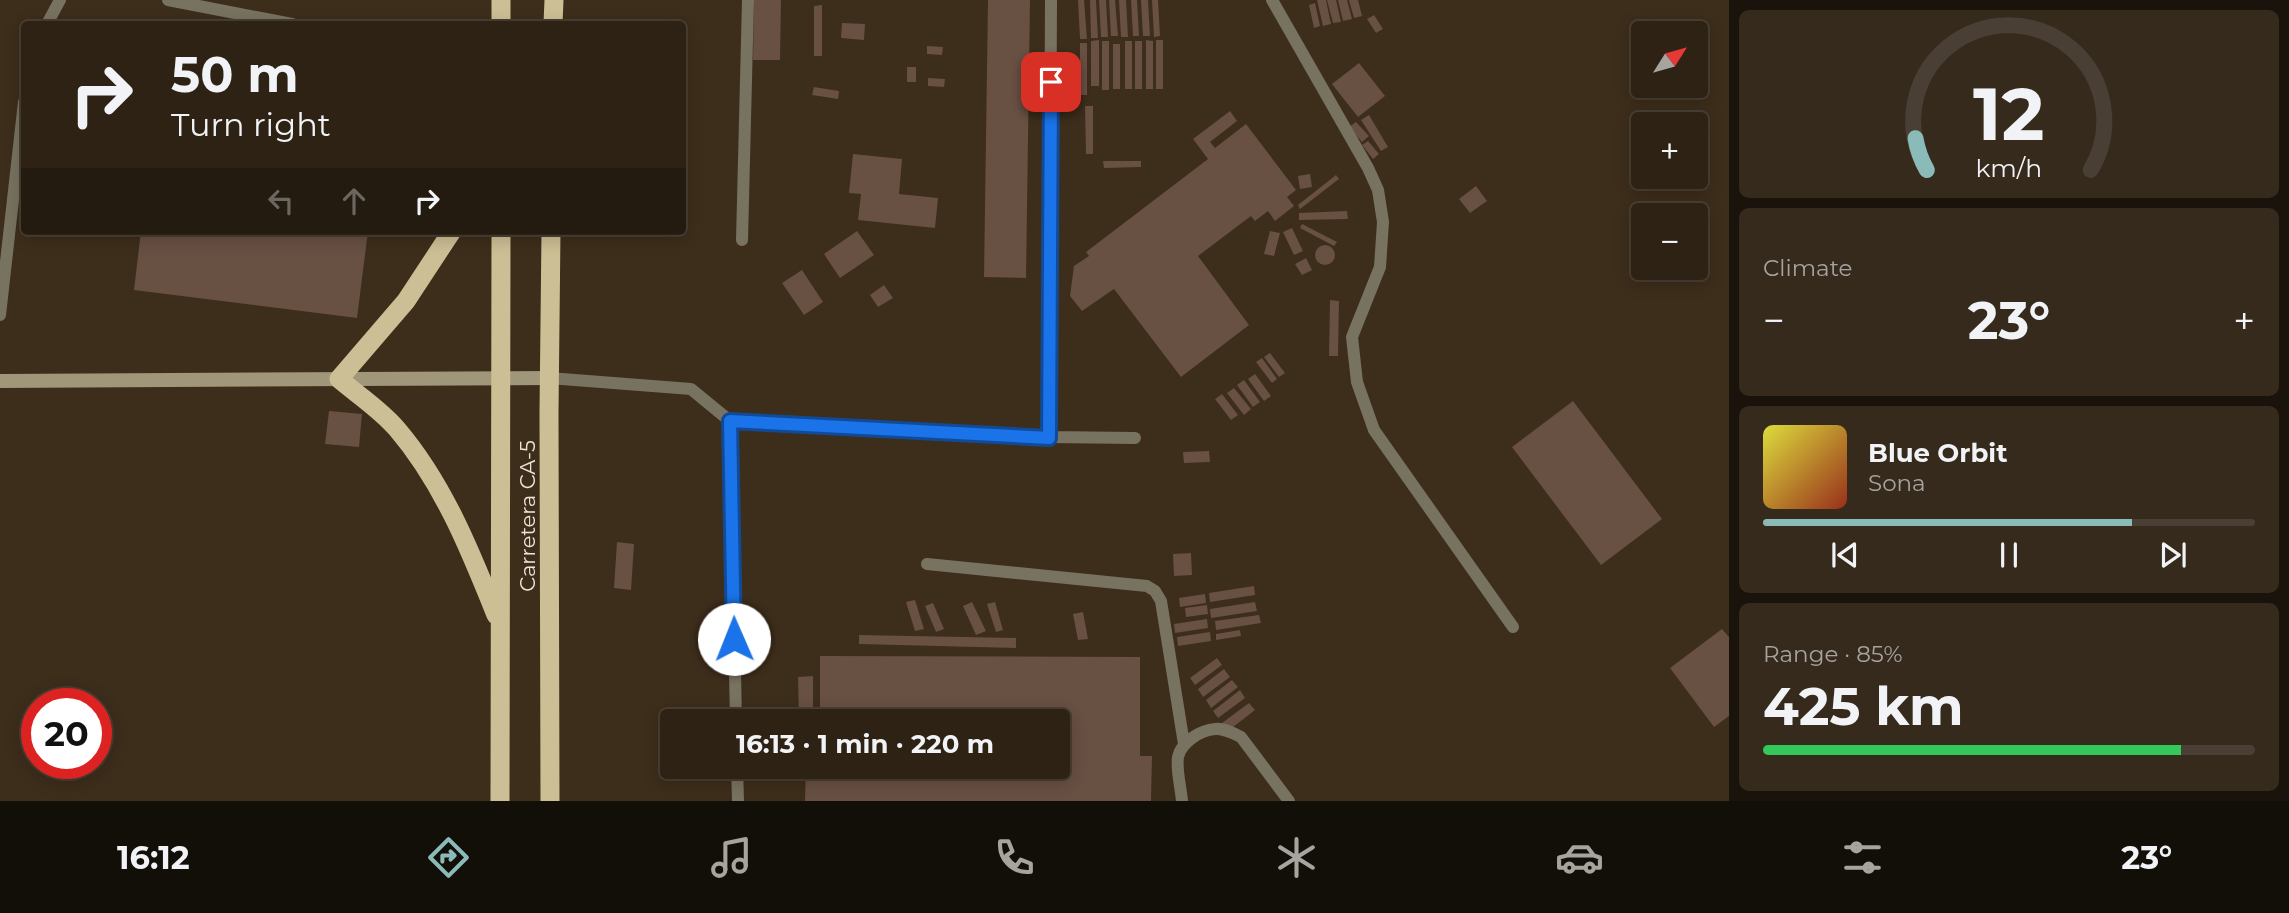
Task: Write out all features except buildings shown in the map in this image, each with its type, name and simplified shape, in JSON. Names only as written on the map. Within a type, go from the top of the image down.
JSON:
[{"type":"highway","points":[[501,0],[501,21]]},
{"type":"highway","points":[[553,21],[554,0]]},
{"type":"highway","points":[[450,235],[407,301],[339,379],[396,428],[443,494],[500,625]]},
{"type":"highway","name":"Carretera CA-5","points":[[500,235],[500,801]]},
{"type":"highway","name":"Carretera CA-5","points":[[550,801],[551,235]]},
{"type":"main road","points":[[0,381],[549,378]]},
{"type":"lane","points":[[49,21],[60,0]]},
{"type":"lane","points":[[168,0],[276,21]]},
{"type":"lane","points":[[742,240],[748,0]]},
{"type":"lane","points":[[1049,438],[1051,0]]},
{"type":"lane","points":[[1272,0],[1368,167],[1378,190],[1382,222],[1380,267],[1352,337],[1357,382],[1374,430],[1513,627]]},
{"type":"lane","points":[[0,315],[21,129]]},
{"type":"lane","points":[[549,378],[691,389],[730,421],[1049,438],[1135,438]]},
{"type":"lane","points":[[730,421],[736,709]]},
{"type":"lane","points":[[927,564],[1147,586],[1155,591],[1161,601],[1184,744]]},
{"type":"lane","points":[[1182,801],[1178,757],[1184,744],[1202,733],[1216,729],[1241,737],[1289,801]]},
{"type":"lane","points":[[737,779],[738,801]]},
{"type":"route","points":[[734,639],[730,421],[1049,438],[1051,82]]}]
